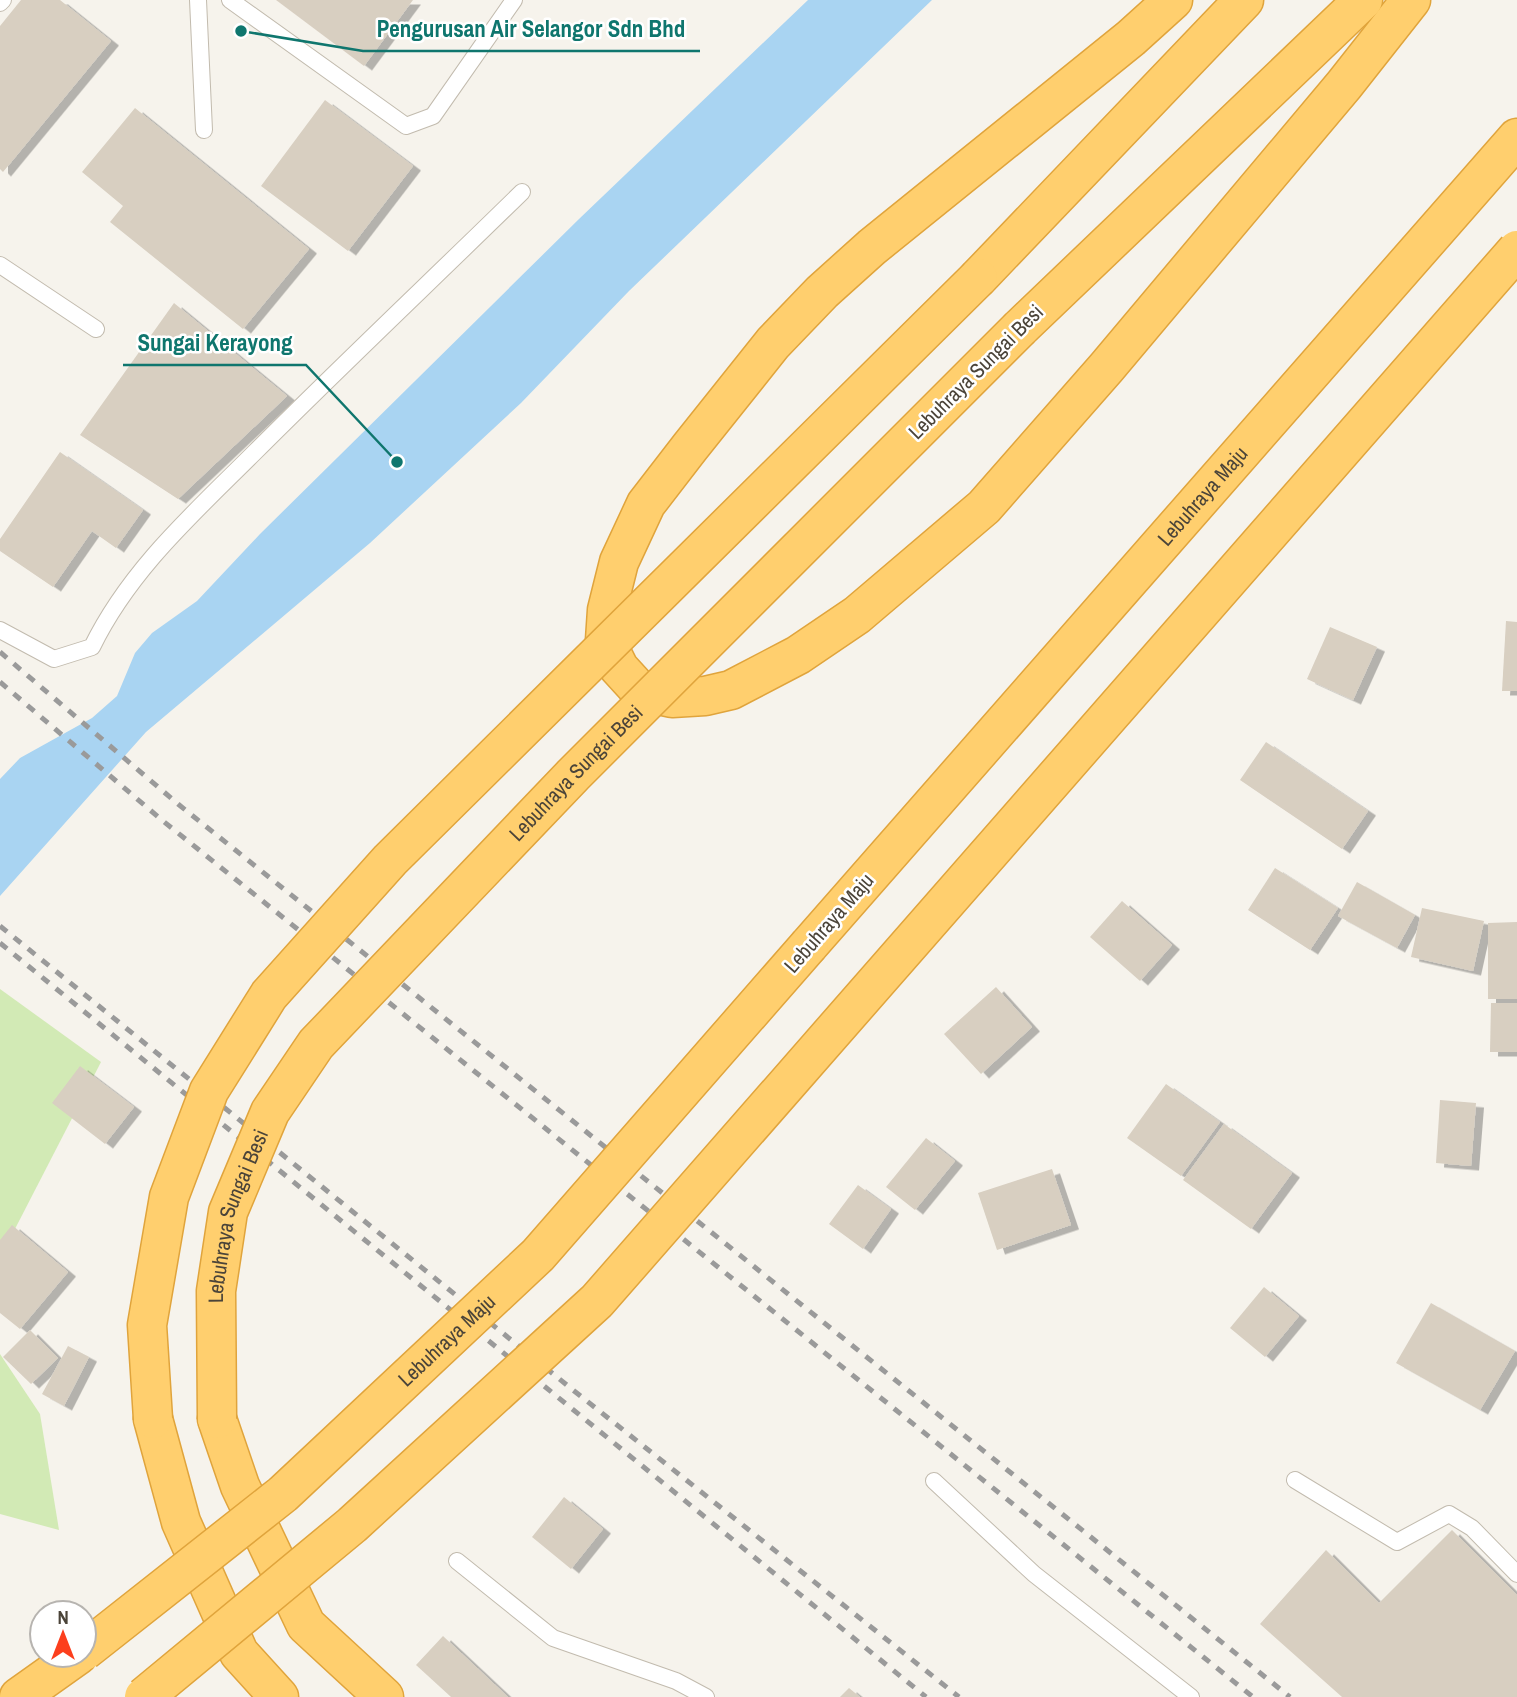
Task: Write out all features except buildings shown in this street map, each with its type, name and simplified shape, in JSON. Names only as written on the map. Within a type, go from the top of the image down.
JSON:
[{"type":"highway","points":[[1173,0],[1131,38],[872,247],[822,292],[773,343],[646,504],[619,562],[607,610],[604,640],[619,668],[640,691],[672,698],[705,696],[731,690],[798,655],[857,615],[984,507],[1107,368],[1344,85],[1411,0]]},
{"type":"highway","points":[[279,1697],[239,1653],[181,1522],[153,1419],[147,1325],[167,1210],[209,1091],[269,995],[390,860],[978,278],[1244,0]]},
{"type":"highway","name":"Lebuhraya Sungai Besi","points":[[384,1697],[306,1625],[240,1486],[217,1419],[216,1290],[228,1212],[270,1112],[316,1044],[573,775],[1020,328],[1363,0]]},
{"type":"highway","name":"Lebuhraya Maju","points":[[98,1640],[284,1494],[538,1255],[1517,138]]},
{"type":"highway","points":[[144,1697],[352,1525],[597,1301],[1517,250]]},
{"type":"highway","points":[[19,1697],[58,1669]]},
{"type":"lane","points":[[198,0],[204,130]]},
{"type":"lane","points":[[230,0],[406,126],[433,116],[507,2]]},
{"type":"lane","points":[[0,630],[54,659],[92,647],[108,615],[153,554],[325,382],[522,192]]},
{"type":"lane","points":[[0,265],[96,329]]},
{"type":"lane","points":[[1295,1480],[1397,1542],[1449,1514],[1472,1528],[1517,1574]]},
{"type":"lane","points":[[934,1481],[1034,1574],[1191,1697]]},
{"type":"lane","points":[[457,1561],[553,1638],[676,1681],[706,1697]]},
{"type":"green space","points":[[0,989],[101,1062],[0,1258]]},
{"type":"green space","points":[[0,1354],[40,1414],[59,1530],[0,1514]]},
{"type":"water","points":[[808,0],[932,0],[629,291],[521,403],[370,543],[146,732],[0,896],[0,779],[20,758],[92,718],[117,696],[135,653],[152,633],[197,601],[260,534],[579,219]]},
{"type":"railway","points":[[0,652],[178,804],[1290,1697]]},
{"type":"railway","points":[[0,682],[163,821],[1253,1697]]},
{"type":"railway","points":[[0,926],[573,1390],[959,1697]]},
{"type":"railway","points":[[0,943],[926,1697]]},
{"type":"place","name":"Pengurusan Air Selangor Sdn Bhd","points":[[241,31]]},
{"type":"place","name":"Sungai Kerayong","points":[[397,462]]}]
